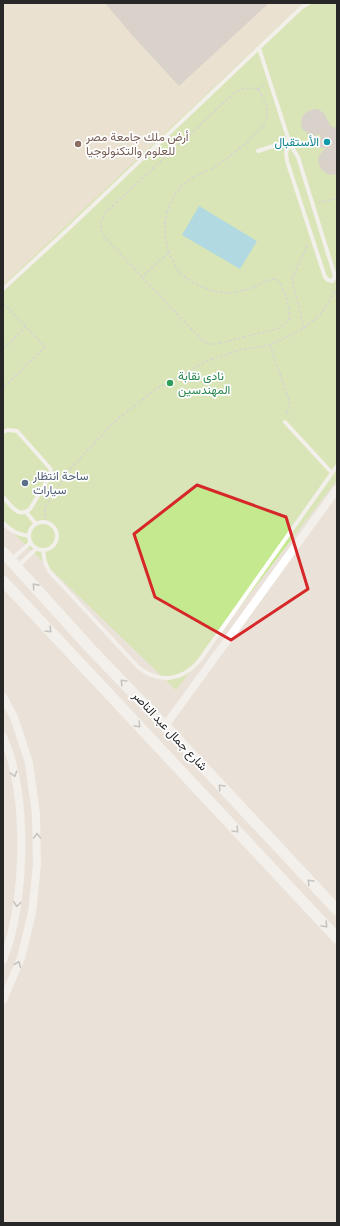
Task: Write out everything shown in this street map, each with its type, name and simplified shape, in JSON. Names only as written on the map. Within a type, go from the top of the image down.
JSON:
[{"type":"main road","name":"شارع جمال عبد الناصر","points":[[3,552],[90,648],[337,910]]},
{"type":"main road","name":"شارع جمال عبد الناصر","points":[[3,581],[337,938]]},
{"type":"main road","points":[[79,662],[85,660],[89,656],[90,648]]},
{"type":"street","points":[[165,726],[337,489]]},
{"type":"street","points":[[3,697],[14,717],[29,763],[36,814],[37,864],[32,913],[21,958],[3,1000]]},
{"type":"street","points":[[3,737],[17,784],[21,824],[17,905],[9,944],[3,960]]},
{"type":"lane","points":[[3,288],[65,232],[302,7],[309,3]]},
{"type":"lane","points":[[259,48],[289,143],[298,157],[334,273],[335,277],[332,280],[328,280],[325,277],[286,157],[289,143]]},
{"type":"lane","points":[[258,151],[289,143]]},
{"type":"lane","points":[[285,422],[332,473]]},
{"type":"lane","points":[[3,432],[8,430],[16,431],[51,470],[50,476],[30,509],[26,512],[16,512],[3,496]]},
{"type":"lane","points":[[43,551],[44,562],[49,571],[138,667],[151,676],[166,679],[174,678],[188,672],[199,661],[337,466]]},
{"type":"lane","points":[[26,512],[36,524]]},
{"type":"lane","points":[[3,522],[13,532],[28,536]]},
{"type":"lane","points":[[45,522],[53,526],[57,535],[55,544],[52,548],[43,551],[36,549],[30,543],[28,536],[32,527],[36,524],[45,522]]},
{"type":"lane","points":[[14,564],[30,543]]},
{"type":"lane","points":[[14,564],[36,549]]},
{"type":"path","points":[[258,89],[269,79]]},
{"type":"path","points":[[248,87],[258,89],[267,108],[268,117],[265,123],[259,131],[225,160],[192,177],[181,186],[173,198],[166,216],[165,234],[168,252],[180,272],[196,284],[219,292],[240,291],[271,279],[276,279],[281,285],[289,313],[288,320],[285,325],[280,328],[216,344],[208,344],[202,340],[142,277],[103,235],[101,229],[101,220],[106,212],[232,95],[239,89],[248,87]]},
{"type":"path","points":[[312,204],[337,198]]},
{"type":"path","points":[[304,328],[292,279],[312,236]]},
{"type":"path","points":[[142,277],[168,252]]},
{"type":"path","points":[[45,522],[45,507],[71,468],[114,422],[156,389],[209,360],[240,350],[270,345],[304,328],[320,315],[337,289]]},
{"type":"path","points":[[3,306],[5,305],[45,347],[5,386],[3,384]]},
{"type":"path","points":[[3,349],[26,327]]},
{"type":"path","points":[[270,345],[290,403],[285,422]]},
{"type":"highlighted area","points":[[197,485],[286,517],[308,589],[231,640],[155,597],[134,534]]},
{"type":"shaded area","name":"أرض ملك جامعة مصر للعلوم والتكنولوجيا","points":[[3,3],[303,3],[3,285]]},
{"type":"green space","name":"نادى نقابة المهندسين","points":[[303,3],[337,3],[337,480],[176,690],[3,523],[3,285]]},
{"type":"water","points":[[199,206],[257,241],[240,269],[182,235]]},
{"type":"building","points":[[105,3],[269,3],[179,86]]},
{"type":"building","name":"الأستقبال","points":[[313,109],[317,109],[325,114],[330,125],[334,128],[337,126],[337,174],[329,175],[321,169],[318,159],[320,154],[326,148],[317,147],[316,143],[321,139],[320,134],[314,136],[310,135],[303,130],[301,126],[302,117],[305,113]]},
{"type":"place","name":"الأستقبال","points":[[327,142]]},
{"type":"place","name":"أرض ملك جامعة مصر للعلوم والتكنولوجيا","points":[[78,144]]},
{"type":"place","name":"نادى نقابة المهندسين","points":[[170,383]]},
{"type":"place","name":"ساحة انتظار سيارات","points":[[25,483]]}]
